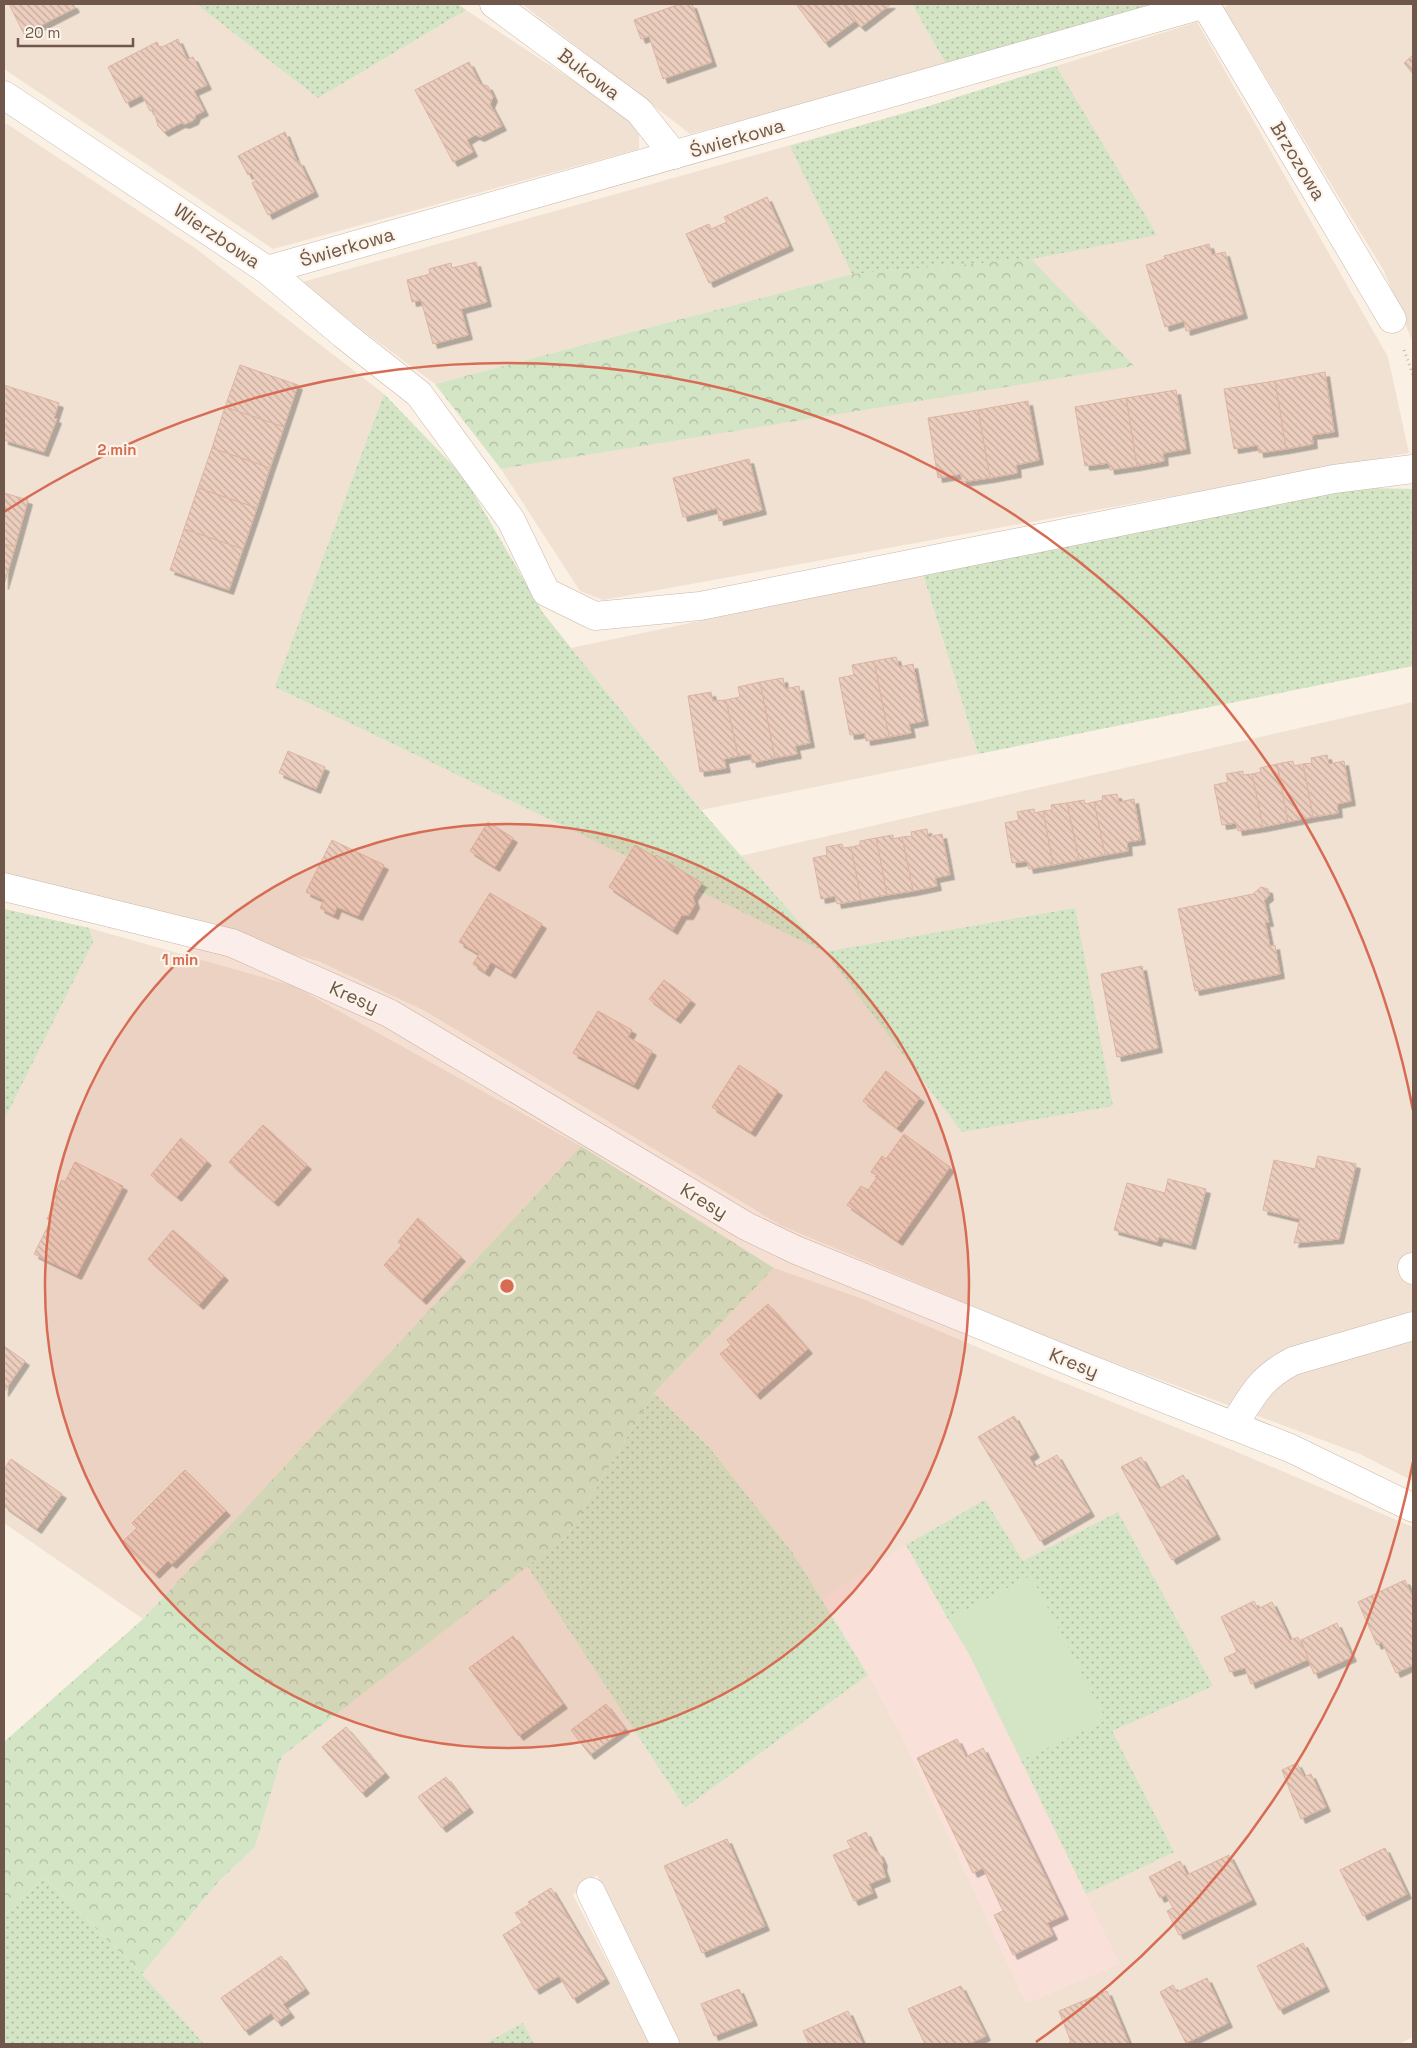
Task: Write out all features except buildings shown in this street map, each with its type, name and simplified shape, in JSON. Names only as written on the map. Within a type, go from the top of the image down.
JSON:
[{"type":"street","name":"Bukowa","points":[[494,4],[639,111],[674,156]]},
{"type":"street","name":"Świerkowa","points":[[267,270],[1205,4]]},
{"type":"street","name":"Brzozowa","points":[[1205,4],[1392,319]]},
{"type":"street","name":"Wierzbowa","points":[[4,95],[267,270],[344,335],[419,394],[511,520],[546,592],[596,616],[700,606],[1334,479],[1413,469]]},
{"type":"street","name":"Kresy","points":[[4,887],[232,943],[389,1013],[746,1226],[823,1261],[1290,1448],[1413,1508]]},
{"type":"street","points":[[1233,1426],[1262,1381],[1278,1369],[1294,1361],[1413,1326]]},
{"type":"street","points":[[591,1892],[665,2044]]},
{"type":"shaded area","points":[[4,4],[196,4],[318,98],[466,10],[639,124],[639,149],[273,249],[4,69]]},
{"type":"shaded area","points":[[522,4],[912,4],[947,66],[690,134]]},
{"type":"shaded area","points":[[1230,4],[1413,4],[1413,343],[1384,271],[1224,8]]},
{"type":"shaded area","points":[[1197,22],[1388,357],[1409,453],[603,600],[580,591],[501,469],[1134,365],[852,274],[435,384],[299,283],[926,107]]},
{"type":"shaded area","points":[[4,122],[195,248],[384,394],[276,687],[824,951],[740,856],[1413,702],[1413,1481],[1360,1454],[1053,1340],[780,1225],[425,1011],[318,961],[4,876]]},
{"type":"shaded area","points":[[923,574],[978,754],[701,810],[571,648]]},
{"type":"shaded area","points":[[4,909],[89,928],[294,986],[581,1146],[143,1619],[4,1523]]},
{"type":"shaded area","points":[[774,1268],[863,1299],[1015,1363],[1230,1449],[1413,1527],[1413,2037],[1399,2044],[678,2044],[597,1875],[573,1895],[650,2044],[204,2044],[142,1974],[218,1882],[255,1847],[282,1756],[527,1566],[685,1808],[868,1675],[793,1553],[709,1447],[654,1393]]},
{"type":"shaded area","points":[[906,1545],[969,1654],[1120,1964],[1026,2004],[904,1742],[868,1675],[822,1598]]},
{"type":"green space","points":[[196,4],[458,4],[466,10],[318,98]]},
{"type":"green space","points":[[912,4],[1165,4],[947,66]]},
{"type":"green space","points":[[1056,66],[1157,235],[1031,259],[852,274],[790,146],[926,107]]},
{"type":"green space","points":[[1031,259],[1134,366],[501,469],[435,384],[852,274]]},
{"type":"green space","points":[[384,394],[464,477],[543,613],[701,810],[825,952],[275,687]]},
{"type":"green space","points":[[1362,488],[1413,489],[1413,666],[978,754],[923,574]]},
{"type":"green space","points":[[1075,908],[1113,1106],[962,1132],[825,952]]},
{"type":"green space","points":[[4,909],[89,928],[93,942],[4,1120]]},
{"type":"green space","points":[[581,1146],[774,1268],[654,1393],[567,1536],[282,1756],[255,1847],[218,1882],[142,1974],[45,1878],[4,1916],[4,1742],[143,1619]]},
{"type":"green space","points":[[654,1393],[709,1447],[793,1553],[868,1675],[685,1808],[527,1566],[567,1536]]},
{"type":"green space","points":[[985,1500],[1023,1561],[1118,1512],[1213,1686],[1112,1731],[1174,1852],[1086,1894],[1021,1760],[1106,1720],[1031,1576],[948,1619],[906,1545]]},
{"type":"green space","points":[[1031,1576],[1106,1720],[1021,1760],[969,1654],[948,1619]]},
{"type":"green space","points":[[45,1878],[142,1974],[204,2044],[4,2044],[4,1916]]},
{"type":"green space","points":[[523,2023],[534,2044],[484,2044]]}]
